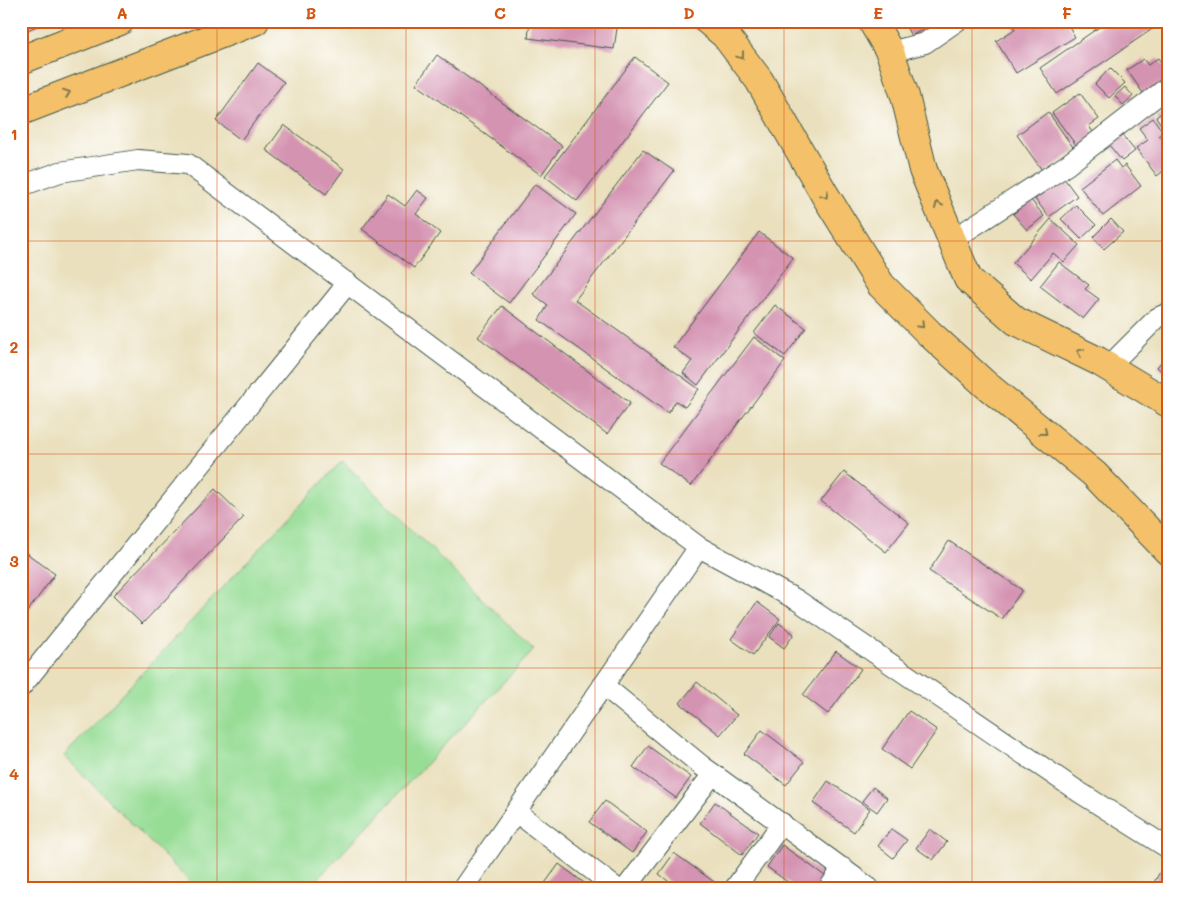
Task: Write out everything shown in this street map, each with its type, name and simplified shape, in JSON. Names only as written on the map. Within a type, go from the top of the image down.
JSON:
[{"type":"highway","points":[[21,60],[120,21]]},
{"type":"highway","points":[[21,110],[256,21]]},
{"type":"highway","points":[[708,21],[725,35],[759,80],[881,285],[928,333],[985,384],[1094,474],[1168,550]]},
{"type":"highway","points":[[872,21],[890,52],[905,96],[923,170],[968,279],[1016,321],[1108,367],[1168,403]]},
{"type":"street","points":[[890,52],[925,43],[957,21]]},
{"type":"street","points":[[952,240],[1067,165],[1168,87]]},
{"type":"street","points":[[21,186],[60,172],[138,160],[188,164],[699,547],[796,600],[1079,792],[1168,848]]},
{"type":"street","points":[[21,686],[348,284]]},
{"type":"street","points":[[1108,367],[1157,318],[1168,313]]},
{"type":"street","points":[[463,888],[699,547]]},
{"type":"street","points":[[603,685],[713,774],[869,888]]},
{"type":"street","points":[[626,888],[713,774]]},
{"type":"street","points":[[516,812],[616,888]]},
{"type":"street","points":[[734,888],[782,823]]},
{"type":"street","points":[[829,888],[843,868]]},
{"type":"green space","points":[[342,461],[534,650],[309,888],[196,888],[64,756]]},
{"type":"building","points":[[21,21],[49,21],[25,31]]},
{"type":"building","points":[[530,21],[618,21],[614,49],[528,38]]},
{"type":"building","points":[[903,21],[939,21],[911,36]]},
{"type":"building","points":[[1010,21],[1066,21],[1075,37],[1016,73],[996,41],[1015,29]]},
{"type":"building","points":[[1108,21],[1164,21],[1057,94],[1040,68]]},
{"type":"building","points":[[437,55],[562,146],[541,175],[416,84]]},
{"type":"building","points":[[635,57],[668,82],[577,201],[545,176]]},
{"type":"building","points":[[1158,58],[1168,72],[1168,80],[1145,96],[1127,70],[1143,59],[1148,65]]},
{"type":"building","points":[[258,63],[284,82],[241,140],[216,121]]},
{"type":"building","points":[[1110,68],[1125,83],[1109,98],[1095,84]]},
{"type":"building","points":[[1125,87],[1133,96],[1123,105],[1115,96]]},
{"type":"building","points":[[1080,93],[1099,119],[1089,126],[1096,137],[1079,149],[1052,113]]},
{"type":"building","points":[[1168,108],[1168,134],[1156,117]]},
{"type":"building","points":[[1048,112],[1075,150],[1044,173],[1017,135]]},
{"type":"building","points":[[1153,118],[1163,132],[1159,135],[1168,146],[1168,167],[1157,176],[1136,148],[1148,140],[1139,128]]},
{"type":"building","points":[[284,125],[344,169],[326,194],[266,150]]},
{"type":"building","points":[[1122,135],[1135,151],[1122,161],[1109,145]]},
{"type":"building","points":[[643,150],[674,171],[575,300],[699,389],[685,407],[676,401],[668,413],[539,320],[548,305],[533,294]]},
{"type":"building","points":[[1115,160],[1121,168],[1125,165],[1141,186],[1103,216],[1080,187]]},
{"type":"building","points":[[1063,177],[1077,196],[1049,217],[1035,199]]},
{"type":"building","points":[[535,184],[576,214],[509,303],[469,273]]},
{"type":"building","points":[[417,190],[428,198],[416,214],[440,233],[414,268],[362,229],[388,194],[405,206]]},
{"type":"building","points":[[1030,199],[1044,216],[1027,230],[1013,214]]},
{"type":"building","points":[[1076,205],[1096,225],[1081,239],[1061,219]]},
{"type":"building","points":[[1051,219],[1079,245],[1064,262],[1053,253],[1031,279],[1013,263]]},
{"type":"building","points":[[1111,219],[1123,232],[1104,249],[1093,237]]},
{"type":"building","points":[[759,232],[793,258],[698,385],[683,373],[692,361],[673,347]]},
{"type":"building","points":[[1059,262],[1089,285],[1085,289],[1099,299],[1083,319],[1040,286]]},
{"type":"building","points":[[775,305],[806,328],[785,356],[754,333]]},
{"type":"building","points":[[502,306],[630,403],[607,434],[478,337]]},
{"type":"building","points":[[754,337],[785,361],[691,486],[659,463]]},
{"type":"building","points":[[1168,354],[1168,377],[1157,367]]},
{"type":"building","points":[[844,472],[909,523],[886,552],[821,501]]},
{"type":"building","points":[[215,489],[244,517],[142,624],[113,596]]},
{"type":"building","points":[[949,541],[1022,590],[1002,619],[929,571]]},
{"type":"building","points":[[21,549],[55,574],[28,611],[21,606]]},
{"type":"building","points":[[757,602],[780,619],[753,655],[731,639]]},
{"type":"building","points":[[779,623],[794,634],[784,648],[769,637]]},
{"type":"building","points":[[836,651],[861,669],[828,714],[803,695]]},
{"type":"building","points":[[697,682],[737,715],[720,735],[680,703]]},
{"type":"building","points":[[909,711],[937,730],[910,769],[882,749]]},
{"type":"building","points":[[762,730],[804,762],[786,785],[744,754]]},
{"type":"building","points":[[648,746],[691,777],[676,798],[633,767]]},
{"type":"building","points":[[828,781],[870,809],[854,832],[813,803]]},
{"type":"building","points":[[873,787],[887,798],[877,812],[862,801]]},
{"type":"building","points":[[605,801],[647,832],[632,853],[589,822]]},
{"type":"building","points":[[715,802],[758,833],[742,855],[700,823]]},
{"type":"building","points":[[891,829],[907,840],[893,858],[878,846]]},
{"type":"building","points":[[930,829],[947,842],[933,860],[916,848]]},
{"type":"building","points":[[782,845],[825,876],[817,888],[796,888],[767,867]]},
{"type":"building","points":[[674,853],[717,884],[714,888],[677,888],[659,874]]},
{"type":"building","points":[[559,864],[591,888],[543,886]]},
{"type":"building","points":[[1161,870],[1168,874],[1168,888],[1151,888]]}]
